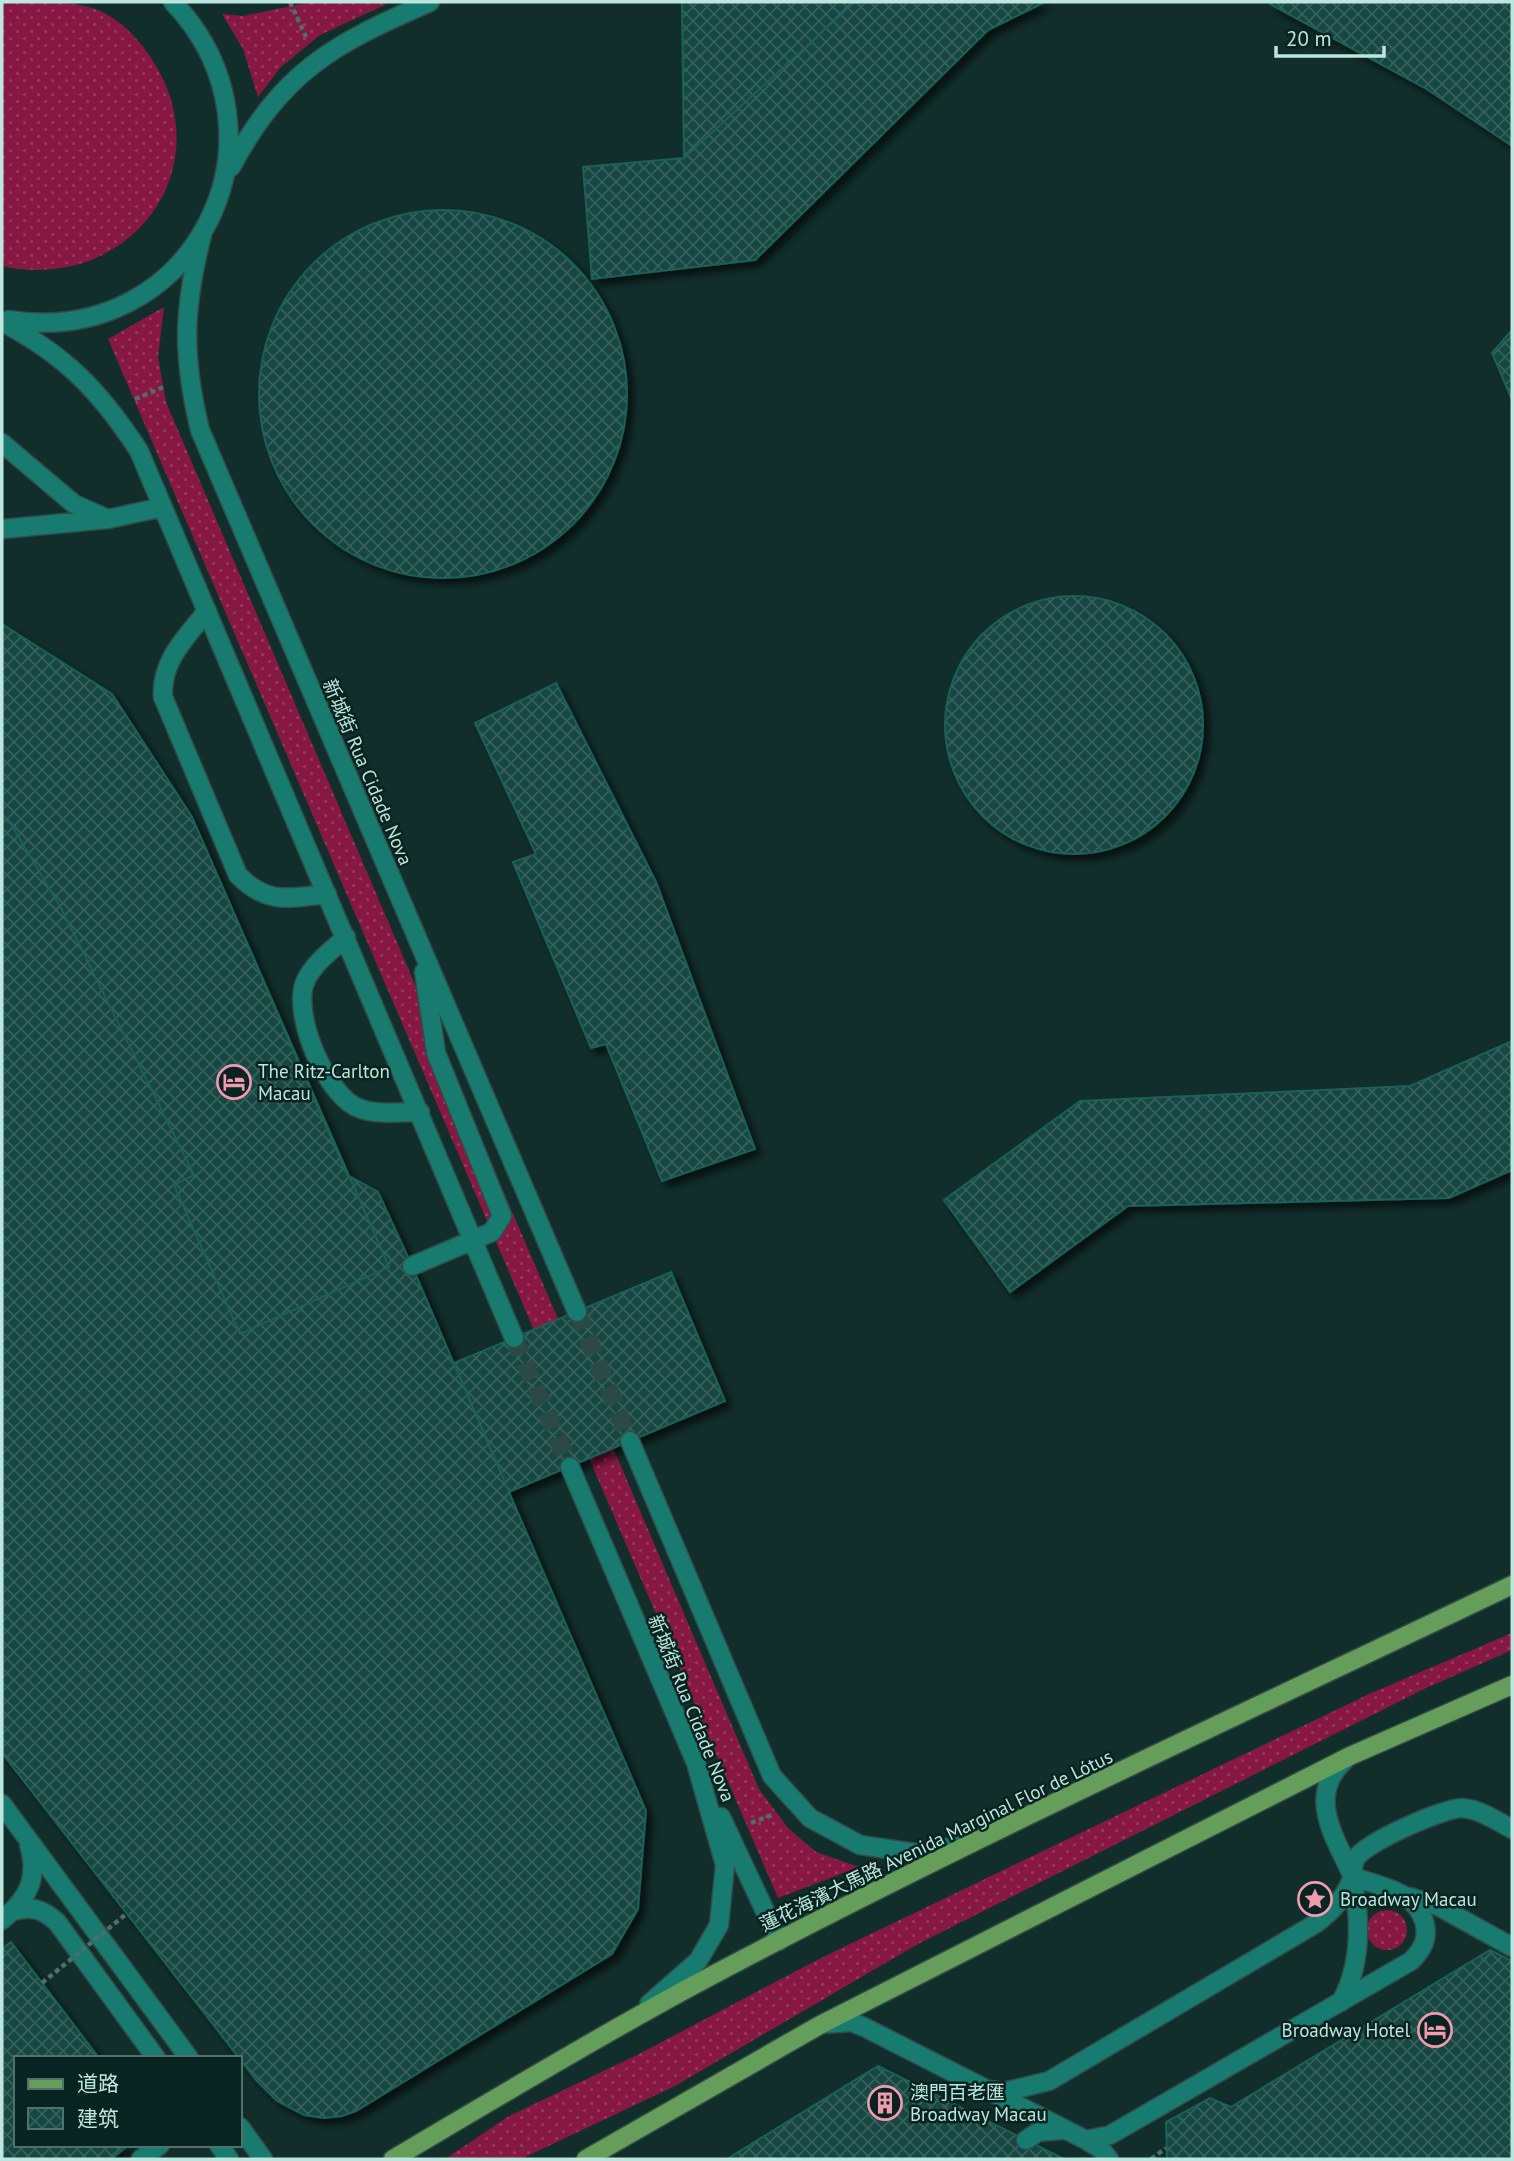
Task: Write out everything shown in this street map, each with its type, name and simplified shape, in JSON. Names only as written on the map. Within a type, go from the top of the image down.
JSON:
[{"type":"main road","name":"蓮花海濱大馬路 Avenida Marginal Flor de Lótus","points":[[393,2159],[628,2021],[968,1844],[1512,1585]]},
{"type":"main road","points":[[586,2159],[820,2025],[1350,1756],[1512,1685]]},
{"type":"street","points":[[2,320],[63,323],[96,317],[128,304],[164,278],[202,236],[216,208],[225,178],[230,137],[226,95],[212,56],[191,21],[173,2]]},
{"type":"street","points":[[225,178],[249,133],[264,113],[316,60],[358,33],[430,2]]},
{"type":"street","name":"新城街 Rua Cidade Nova","points":[[202,236],[188,295],[185,332],[188,377],[201,430],[577,1312]]},
{"type":"street","points":[[2,320],[39,341],[79,372],[112,409],[139,451],[514,1338]]},
{"type":"street","points":[[2,443],[74,504],[108,519]]},
{"type":"street","points":[[2,529],[108,519],[163,507]]},
{"type":"street","points":[[207,611],[167,663],[162,679],[163,697],[233,862],[244,881],[266,896],[283,899],[327,894]]},
{"type":"street","points":[[346,937],[306,980],[300,997],[301,1015],[306,1027],[332,1088],[344,1101],[368,1110],[419,1112]]},
{"type":"street","points":[[412,1266],[497,1228],[502,1210],[436,1053],[420,948]]},
{"type":"street","points":[[631,1441],[772,1776],[810,1818],[860,1845],[915,1853],[968,1844]]},
{"type":"street","name":"新城街 Rua Cidade Nova","points":[[569,1467],[696,1763],[725,1865],[719,1925],[698,1961],[628,2021]]},
{"type":"street","points":[[1350,1756],[1334,1770],[1325,1791],[1330,1827],[1353,1877],[1438,1906],[1512,1947]]},
{"type":"street","points":[[696,1763],[779,1941]]},
{"type":"street","points":[[2,1804],[188,2056]]},
{"type":"street","points":[[1341,2002],[1351,1984],[1356,1964],[1357,1912],[1353,1877],[1355,1858],[1361,1851],[1446,1809],[1463,1808],[1480,1812],[1512,1829]]},
{"type":"street","points":[[7,1915],[32,1886],[34,1874],[27,1838]]},
{"type":"street","points":[[979,2088],[1003,2092],[1049,2081],[1315,1924],[1334,1910],[1345,1896],[1353,1877]]},
{"type":"street","points":[[1086,2140],[1110,2135],[1411,1961],[1422,1949],[1427,1931],[1420,1908],[1407,1896]]},
{"type":"street","points":[[7,1915],[30,1906],[45,1912],[57,1922],[155,2056]]},
{"type":"street","points":[[820,2025],[851,2022],[1086,2140],[1101,2149],[1109,2159]]},
{"type":"street","points":[[1020,2109],[1028,2121],[1026,2140],[1038,2132],[1065,2130]]},
{"type":"street","points":[[242,2130],[263,2159]]},
{"type":"street","points":[[141,2159],[157,2147]]},
{"type":"path","points":[[290,2],[316,60]]},
{"type":"path","points":[[112,409],[188,377]]},
{"type":"path","points":[[42,1983],[125,1915]]},
{"type":"path","points":[[1151,2159],[1166,2148]]},
{"type":"shaded area","points":[[311,2],[391,2],[320,35],[281,67],[258,97],[243,49],[222,14],[243,16]]},
{"type":"shaded area","points":[[65,3],[98,10],[113,18],[144,48],[170,97],[177,138],[170,177],[153,212],[126,241],[90,260],[49,269],[2,266],[2,4]]},
{"type":"shaded area","points":[[164,307],[158,357],[166,402],[759,1789],[788,1828],[816,1852],[859,1867],[778,1898],[108,339]]},
{"type":"shaded area","points":[[1512,1633],[1512,1650],[1424,1689],[918,1944],[675,2086],[521,2159],[445,2159],[509,2116],[637,2055],[819,1959],[1369,1694]]},
{"type":"shaded area","points":[[1387,1910],[1395,1911],[1401,1916],[1406,1922],[1406,1938],[1401,1944],[1395,1949],[1387,1950],[1379,1949],[1373,1944],[1368,1938],[1367,1930],[1368,1922],[1373,1916],[1379,1911]]},
{"type":"building","points":[[682,2],[855,2],[684,158]]},
{"type":"building","points":[[855,2],[1045,2],[988,30],[755,260],[592,279],[583,167],[684,158]]},
{"type":"building","points":[[1512,2],[1512,146],[1425,88],[1270,4]]},
{"type":"building","points":[[443,210],[479,214],[513,224],[545,241],[573,264],[596,292],[613,324],[623,358],[627,394],[623,430],[613,464],[596,496],[573,524],[545,547],[513,564],[479,574],[443,578],[407,574],[373,564],[341,547],[313,524],[290,496],[273,464],[263,430],[259,394],[263,358],[273,324],[290,292],[313,264],[341,241],[373,224],[407,214]]},
{"type":"building","points":[[1512,330],[1512,400],[1492,353]]},
{"type":"building","points":[[1061,596],[1087,596],[1124,605],[1146,617],[1166,633],[1182,653],[1194,675],[1201,700],[1201,750],[1194,775],[1182,797],[1166,817],[1146,833],[1124,845],[1087,854],[1061,854],[1024,845],[1002,833],[982,817],[966,797],[954,775],[945,738],[945,712],[954,675],[966,653],[982,633],[1002,617],[1024,605]]},
{"type":"building","points":[[2,624],[112,694],[192,817],[389,1267],[240,1334],[174,1185],[194,1175],[62,910],[11,824],[2,818]]},
{"type":"building","points":[[2,624],[112,694],[192,817],[347,1175],[378,1192],[646,1811],[638,1909],[612,1954],[356,2111],[324,2118],[304,2115],[277,2101],[257,2081],[242,2062],[242,2056],[238,2056],[2,1753]]},
{"type":"building","points":[[556,683],[656,882],[755,1149],[662,1181],[606,1044],[591,1048],[513,862],[536,854],[475,723]]},
{"type":"building","points":[[1512,1041],[1512,1170],[1449,1198],[1128,1206],[1010,1292],[944,1200],[1080,1101],[1410,1086]]},
{"type":"building","points":[[671,1272],[725,1401],[509,1492],[454,1363]]},
{"type":"building","points":[[11,1942],[97,2056],[14,2056],[14,2147],[126,2147],[111,2159],[2,2159],[2,1949]]},
{"type":"building","name":"Broadway Hotel","points":[[1490,1950],[1512,1961],[1512,2159],[1167,2159],[1166,2122],[1210,2098],[1231,2107]]},
{"type":"building","name":"澳門百老匯 Broadway Macau","points":[[878,2066],[1064,2159],[727,2159]]},
{"type":"tunnel","points":[[577,1312],[630,1441]]},
{"type":"tunnel","points":[[514,1338],[570,1467]]},
{"type":"place","name":"The Ritz-Carlton Macau","points":[[234,1082]]},
{"type":"place","name":"Broadway Macau","points":[[1315,1899]]},
{"type":"place","name":"Broadway Hotel","points":[[1435,2030]]},
{"type":"place","name":"澳門百老匯 Broadway Macau","points":[[885,2103]]}]
